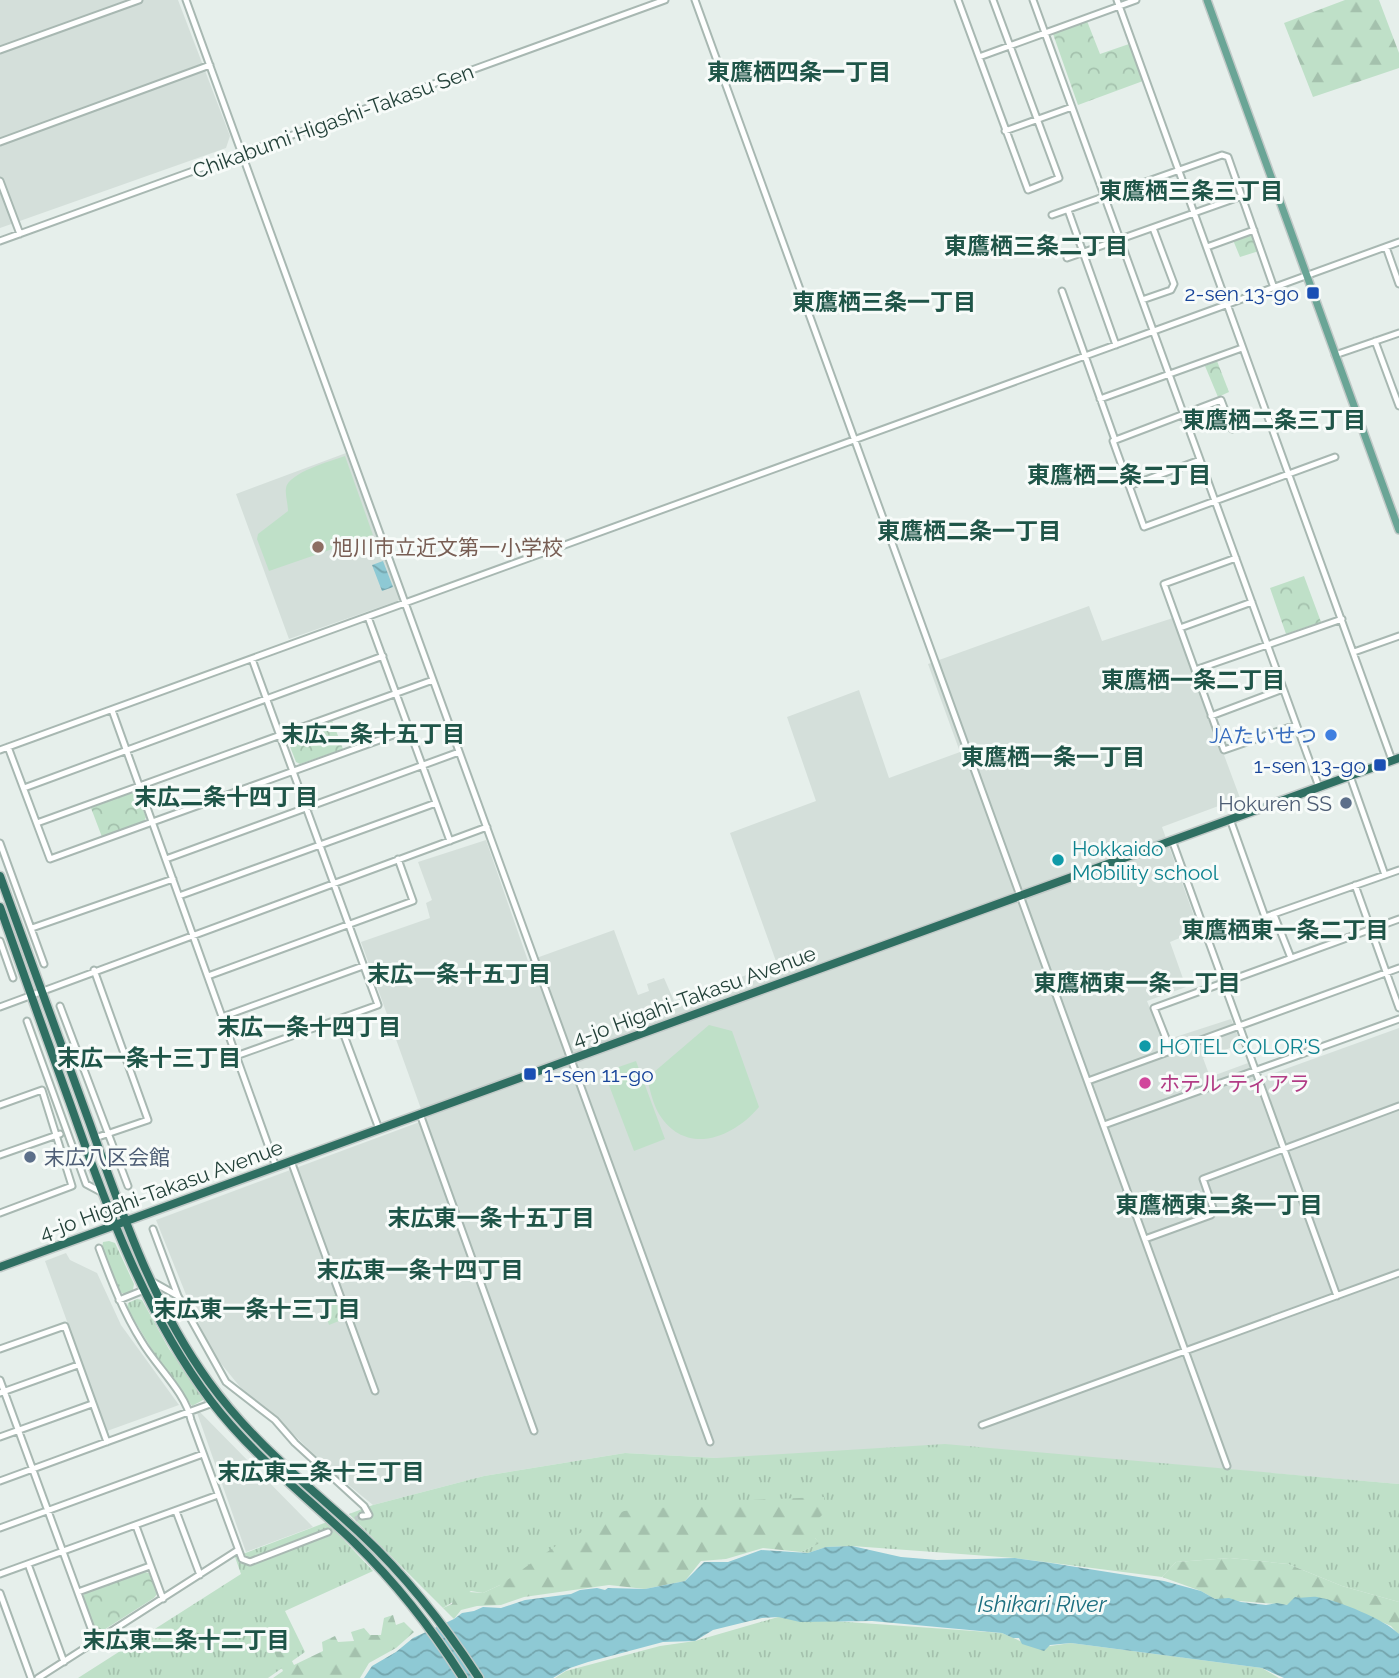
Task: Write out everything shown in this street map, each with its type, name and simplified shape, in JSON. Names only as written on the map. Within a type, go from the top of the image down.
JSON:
[{"type":"highway","name":"4-jo Higahi-Takasu Avenue","points":[[0,1267],[1396,759]]},
{"type":"highway","points":[[0,876],[125,1221],[150,1281],[176,1331],[222,1399],[277,1461],[369,1542],[432,1612],[479,1678]]},
{"type":"highway","points":[[0,907],[101,1192],[144,1290],[170,1339],[213,1403],[274,1471],[359,1547],[425,1623],[463,1678]]},
{"type":"main road","points":[[1207,0],[1399,530]]},
{"type":"street","points":[[0,50],[139,0]]},
{"type":"street","points":[[186,0],[710,1442]]},
{"type":"street","name":"Chikabumi Higashi-Takasu Sen","points":[[0,241],[666,0]]},
{"type":"street","points":[[695,0],[1227,1466]]},
{"type":"street","points":[[958,0],[1028,190],[1059,178],[993,0]]},
{"type":"street","points":[[1033,0],[1319,787]]},
{"type":"street","points":[[979,57],[1118,3],[1136,0]]},
{"type":"street","points":[[1118,3],[1242,348],[1396,759]]},
{"type":"street","points":[[0,142],[210,65]]},
{"type":"street","points":[[1005,131],[1072,107]]},
{"type":"street","points":[[1052,215],[1222,155],[1228,157],[1274,288]]},
{"type":"street","points":[[0,181],[20,234]]},
{"type":"street","points":[[1068,258],[1242,196]]},
{"type":"street","points":[[1068,210],[1116,345]]},
{"type":"street","points":[[1142,300],[1171,290],[1174,284],[1153,228]]},
{"type":"street","points":[[1206,247],[1254,230]]},
{"type":"street","points":[[0,750],[1399,242]]},
{"type":"street","points":[[1386,247],[1399,284]]},
{"type":"street","points":[[1062,291],[1144,527],[1335,457]]},
{"type":"street","points":[[1335,355],[1399,333]]},
{"type":"street","points":[[1375,341],[1399,405]]},
{"type":"street","points":[[1100,398],[1242,348]]},
{"type":"street","points":[[1115,440],[1221,400],[1232,429]]},
{"type":"street","points":[[1129,486],[1200,460]]},
{"type":"street","points":[[1236,558],[1164,584],[1211,716],[1224,750],[1296,725]]},
{"type":"street","points":[[1180,628],[1252,602]]},
{"type":"street","points":[[368,617],[450,841]]},
{"type":"street","points":[[1195,670],[1342,619]]},
{"type":"street","points":[[1354,652],[1399,636]]},
{"type":"street","points":[[24,788],[383,656]]},
{"type":"street","points":[[236,1056],[378,1005],[252,659]]},
{"type":"street","points":[[37,823],[433,680]]},
{"type":"street","points":[[1211,716],[1283,689]]},
{"type":"street","points":[[111,710],[276,1167]]},
{"type":"street","points":[[8,747],[50,859],[410,729]]},
{"type":"street","points":[[166,859],[460,752]]},
{"type":"street","points":[[1350,776],[1385,875]]},
{"type":"street","points":[[179,897],[436,803]]},
{"type":"street","points":[[1230,819],[1265,917],[1399,870]]},
{"type":"street","points":[[0,1007],[94,970],[487,827]]},
{"type":"street","points":[[1172,840],[1337,1296]]},
{"type":"street","points":[[0,843],[44,964]]},
{"type":"street","points":[[208,976],[413,901],[398,859]]},
{"type":"street","points":[[22,937],[173,879]]},
{"type":"street","points":[[1355,885],[1399,1008]]},
{"type":"street","points":[[1274,915],[1291,958]]},
{"type":"street","points":[[1171,1051],[1154,1008],[1399,919]]},
{"type":"street","points":[[0,941],[13,978]]},
{"type":"street","points":[[8,962],[18,959]]},
{"type":"street","points":[[222,1017],[363,966]]},
{"type":"street","points":[[1088,1081],[1399,968]]},
{"type":"street","points":[[94,970],[148,1119],[95,1138]]},
{"type":"street","points":[[60,1006],[128,1186]]},
{"type":"street","points":[[338,1019],[379,1129]]},
{"type":"street","points":[[1104,1125],[1399,1020]]},
{"type":"street","points":[[27,1021],[86,1184],[101,1192]]},
{"type":"street","points":[[55,1027],[67,1023]]},
{"type":"street","points":[[0,1105],[42,1090],[72,1186],[0,1213]]},
{"type":"street","points":[[1145,1239],[1211,1215],[1213,1208],[1203,1179],[1399,1106]]},
{"type":"street","points":[[420,1114],[534,1431]]},
{"type":"street","points":[[0,1155],[66,1132]]},
{"type":"street","points":[[291,1161],[375,1391]]},
{"type":"street","points":[[153,1229],[178,1296],[226,1382],[275,1420],[295,1443],[364,1506],[369,1515],[362,1517]]},
{"type":"street","points":[[99,1248],[119,1300],[141,1341],[188,1406],[242,1559],[250,1562],[328,1532]]},
{"type":"street","points":[[982,1425],[1399,1273]]},
{"type":"street","points":[[150,1281],[178,1296]]},
{"type":"street","points":[[119,1300],[144,1290]]},
{"type":"street","points":[[0,1349],[65,1326],[107,1442]]},
{"type":"street","points":[[2,1392],[78,1365]]},
{"type":"street","points":[[0,1380],[2,1392],[96,1642]]},
{"type":"street","points":[[222,1399],[233,1388]]},
{"type":"street","points":[[0,1481],[213,1403]]},
{"type":"street","points":[[0,1437],[92,1404]]},
{"type":"street","points":[[0,1528],[203,1454]]},
{"type":"street","points":[[0,1574],[218,1495]]},
{"type":"street","points":[[176,1511],[200,1575]]},
{"type":"street","points":[[136,1526],[163,1598]]},
{"type":"street","points":[[38,1678],[238,1550]]},
{"type":"street","points":[[28,1564],[64,1662]]},
{"type":"street","points":[[78,1592],[150,1566]]},
{"type":"street","points":[[0,1593],[31,1678]]},
{"type":"shaded area","points":[[0,0],[178,0],[230,136],[226,148],[0,228]]},
{"type":"shaded area","name":"旭川市立近文第一小学校","points":[[346,453],[400,600],[289,639],[236,494]]},
{"type":"shaded area","points":[[1089,606],[1102,641],[1173,618],[1240,798],[1162,827],[1199,930],[1170,942],[1186,987],[1147,1001],[1163,1041],[1231,1019],[1241,1044],[1203,1058],[1210,1077],[1248,1063],[1255,1080],[1399,1028],[1399,1484],[1118,1460],[717,1458],[625,1453],[484,1476],[373,1505],[245,1393],[214,1355],[191,1307],[156,1220],[425,1120],[361,942],[430,918],[426,903],[432,900],[418,862],[486,840],[528,961],[614,930],[638,995],[649,991],[647,984],[664,978],[674,1001],[777,964],[730,833],[816,801],[787,717],[859,690],[889,778],[960,752],[928,664]]},
{"type":"shaded area","points":[[66,1253],[70,1260],[97,1273],[121,1325],[179,1405],[107,1431],[45,1261]]},
{"type":"shaded area","points":[[195,1407],[313,1527],[246,1552]]},
{"type":"green space","points":[[1345,0],[1379,0],[1399,53],[1399,68],[1313,97],[1284,23]]},
{"type":"green space","points":[[1087,21],[1100,54],[1129,44],[1143,81],[1078,105],[1053,34]]},
{"type":"green space","points":[[1249,235],[1253,237],[1259,251],[1240,257],[1233,240]]},
{"type":"green space","points":[[1217,361],[1229,392],[1218,397],[1205,366]]},
{"type":"green space","points":[[345,456],[373,535],[269,571],[257,539],[258,534],[288,511],[286,488],[289,483],[294,477],[311,468]]},
{"type":"green space","points":[[1304,576],[1321,622],[1286,634],[1270,588]]},
{"type":"green space","points":[[332,720],[343,749],[300,764],[296,762],[287,739],[289,735]]},
{"type":"green space","points":[[133,792],[137,794],[146,817],[144,822],[102,837],[91,808]]},
{"type":"green space","points":[[709,1025],[732,1031],[759,1107],[736,1127],[723,1134],[696,1139],[682,1135],[670,1127],[659,1114],[647,1078]]},
{"type":"green space","points":[[636,1061],[665,1139],[634,1151],[604,1072]]},
{"type":"green space","points":[[103,1242],[115,1243],[134,1284],[133,1290],[124,1294],[120,1292],[102,1247]]},
{"type":"green space","points":[[335,1295],[344,1319],[329,1325],[321,1300]]},
{"type":"green space","points":[[142,1300],[169,1349],[205,1399],[192,1406],[160,1363],[127,1308],[128,1303]]},
{"type":"green space","points":[[945,1444],[1399,1484],[1399,1602],[1342,1586],[1288,1564],[1230,1558],[1176,1562],[1162,1577],[1015,1558],[852,1546],[801,1552],[819,1543],[815,1538],[500,1585],[483,1593],[471,1591],[443,1608],[349,1514],[373,1505],[484,1476],[625,1453],[717,1458]]},
{"type":"green space","points":[[824,1497],[825,1512],[816,1521],[820,1530],[815,1538],[820,1543],[801,1552],[763,1548],[726,1559],[701,1561],[685,1581],[645,1589],[609,1585],[524,1597],[501,1605],[461,1610],[454,1619],[443,1608],[452,1604],[455,1591],[483,1593],[500,1585],[560,1543],[624,1511],[751,1500]]},
{"type":"green space","points":[[327,1522],[373,1571],[285,1611],[305,1652],[268,1678],[78,1678],[241,1574],[235,1557]]},
{"type":"green space","points":[[1230,1558],[1288,1564],[1342,1586],[1399,1602],[1399,1635],[1391,1626],[1330,1600],[1288,1605],[1215,1599],[1162,1577],[1176,1562]]},
{"type":"green space","points":[[145,1572],[149,1573],[157,1594],[154,1598],[99,1633],[95,1631],[83,1597],[85,1593]]},
{"type":"green space","points":[[393,1615],[396,1625],[404,1622],[414,1632],[396,1648],[369,1663],[360,1678],[273,1678],[283,1671],[262,1625],[271,1620],[294,1665],[323,1651],[322,1642],[335,1636],[338,1642],[354,1641],[351,1632],[364,1628],[370,1635],[381,1635],[384,1618]]},
{"type":"green space","points":[[778,1617],[1002,1633],[1036,1648],[1071,1643],[1262,1668],[1279,1678],[555,1678],[566,1671],[660,1646],[695,1641]]},
{"type":"water","points":[[383,561],[393,587],[382,591],[372,565]]},
{"type":"water","name":"Ishikari River","points":[[852,1546],[901,1557],[937,1560],[1015,1558],[1051,1563],[1164,1581],[1201,1591],[1215,1599],[1229,1598],[1266,1605],[1287,1605],[1295,1597],[1326,1599],[1372,1617],[1399,1634],[1399,1678],[1284,1678],[1262,1668],[1071,1643],[1050,1645],[1044,1651],[1022,1644],[1019,1638],[1002,1633],[872,1621],[800,1622],[778,1617],[762,1618],[713,1630],[695,1641],[663,1642],[588,1662],[553,1678],[364,1678],[372,1666],[413,1638],[462,1613],[483,1607],[501,1608],[525,1600],[571,1594],[580,1590],[645,1589],[685,1581],[704,1562],[728,1562],[761,1550],[808,1553],[826,1547]]},
{"type":"tunnel","points":[[328,1532],[362,1516]]},
{"type":"place","name":"2-sen 13-go","points":[[1313,293]]},
{"type":"place","name":"旭川市立近文第一小学校","points":[[318,547]]},
{"type":"place","name":"JAたいせつ","points":[[1331,735]]},
{"type":"place","name":"1-sen 13-go","points":[[1380,765]]},
{"type":"place","name":"Hokuren SS","points":[[1346,803]]},
{"type":"place","name":"Hokkaido Mobility school","points":[[1058,860]]},
{"type":"place","name":"HOTEL COLOR'S","points":[[1145,1046]]},
{"type":"place","name":"1-sen 11-go","points":[[530,1074]]},
{"type":"place","name":"ホテル ティアラ","points":[[1145,1083]]},
{"type":"place","name":"末広八区会館","points":[[30,1157]]},
{"type":"district","name":"東鷹栖四条一丁目","points":[[799,71]]},
{"type":"district","name":"東鷹栖三条三丁目","points":[[1191,190]]},
{"type":"district","name":"東鷹栖三条二丁目","points":[[1036,245]]},
{"type":"district","name":"東鷹栖三条一丁目","points":[[884,301]]},
{"type":"district","name":"東鷹栖二条三丁目","points":[[1274,419]]},
{"type":"district","name":"東鷹栖二条二丁目","points":[[1119,474]]},
{"type":"district","name":"東鷹栖二条一丁目","points":[[969,530]]},
{"type":"district","name":"東鷹栖一条二丁目","points":[[1193,679]]},
{"type":"district","name":"末広二条十五丁目","points":[[373,733]]},
{"type":"district","name":"東鷹栖一条一丁目","points":[[1053,756]]},
{"type":"district","name":"末広二条十四丁目","points":[[226,796]]},
{"type":"district","name":"東鷹栖東一条二丁目","points":[[1285,929]]},
{"type":"district","name":"末広一条十五丁目","points":[[459,973]]},
{"type":"district","name":"東鷹栖東一条一丁目","points":[[1137,982]]},
{"type":"district","name":"末広一条十四丁目","points":[[309,1026]]},
{"type":"district","name":"末広一条十三丁目","points":[[149,1057]]},
{"type":"district","name":"東鷹栖東二条一丁目","points":[[1219,1204]]},
{"type":"district","name":"末広東一条十五丁目","points":[[491,1217]]},
{"type":"district","name":"末広東一条十四丁目","points":[[420,1269]]},
{"type":"district","name":"末広東一条十三丁目","points":[[257,1308]]},
{"type":"district","name":"末広東二条十三丁目","points":[[321,1471]]},
{"type":"district","name":"末広東二条十二丁目","points":[[186,1639]]}]
